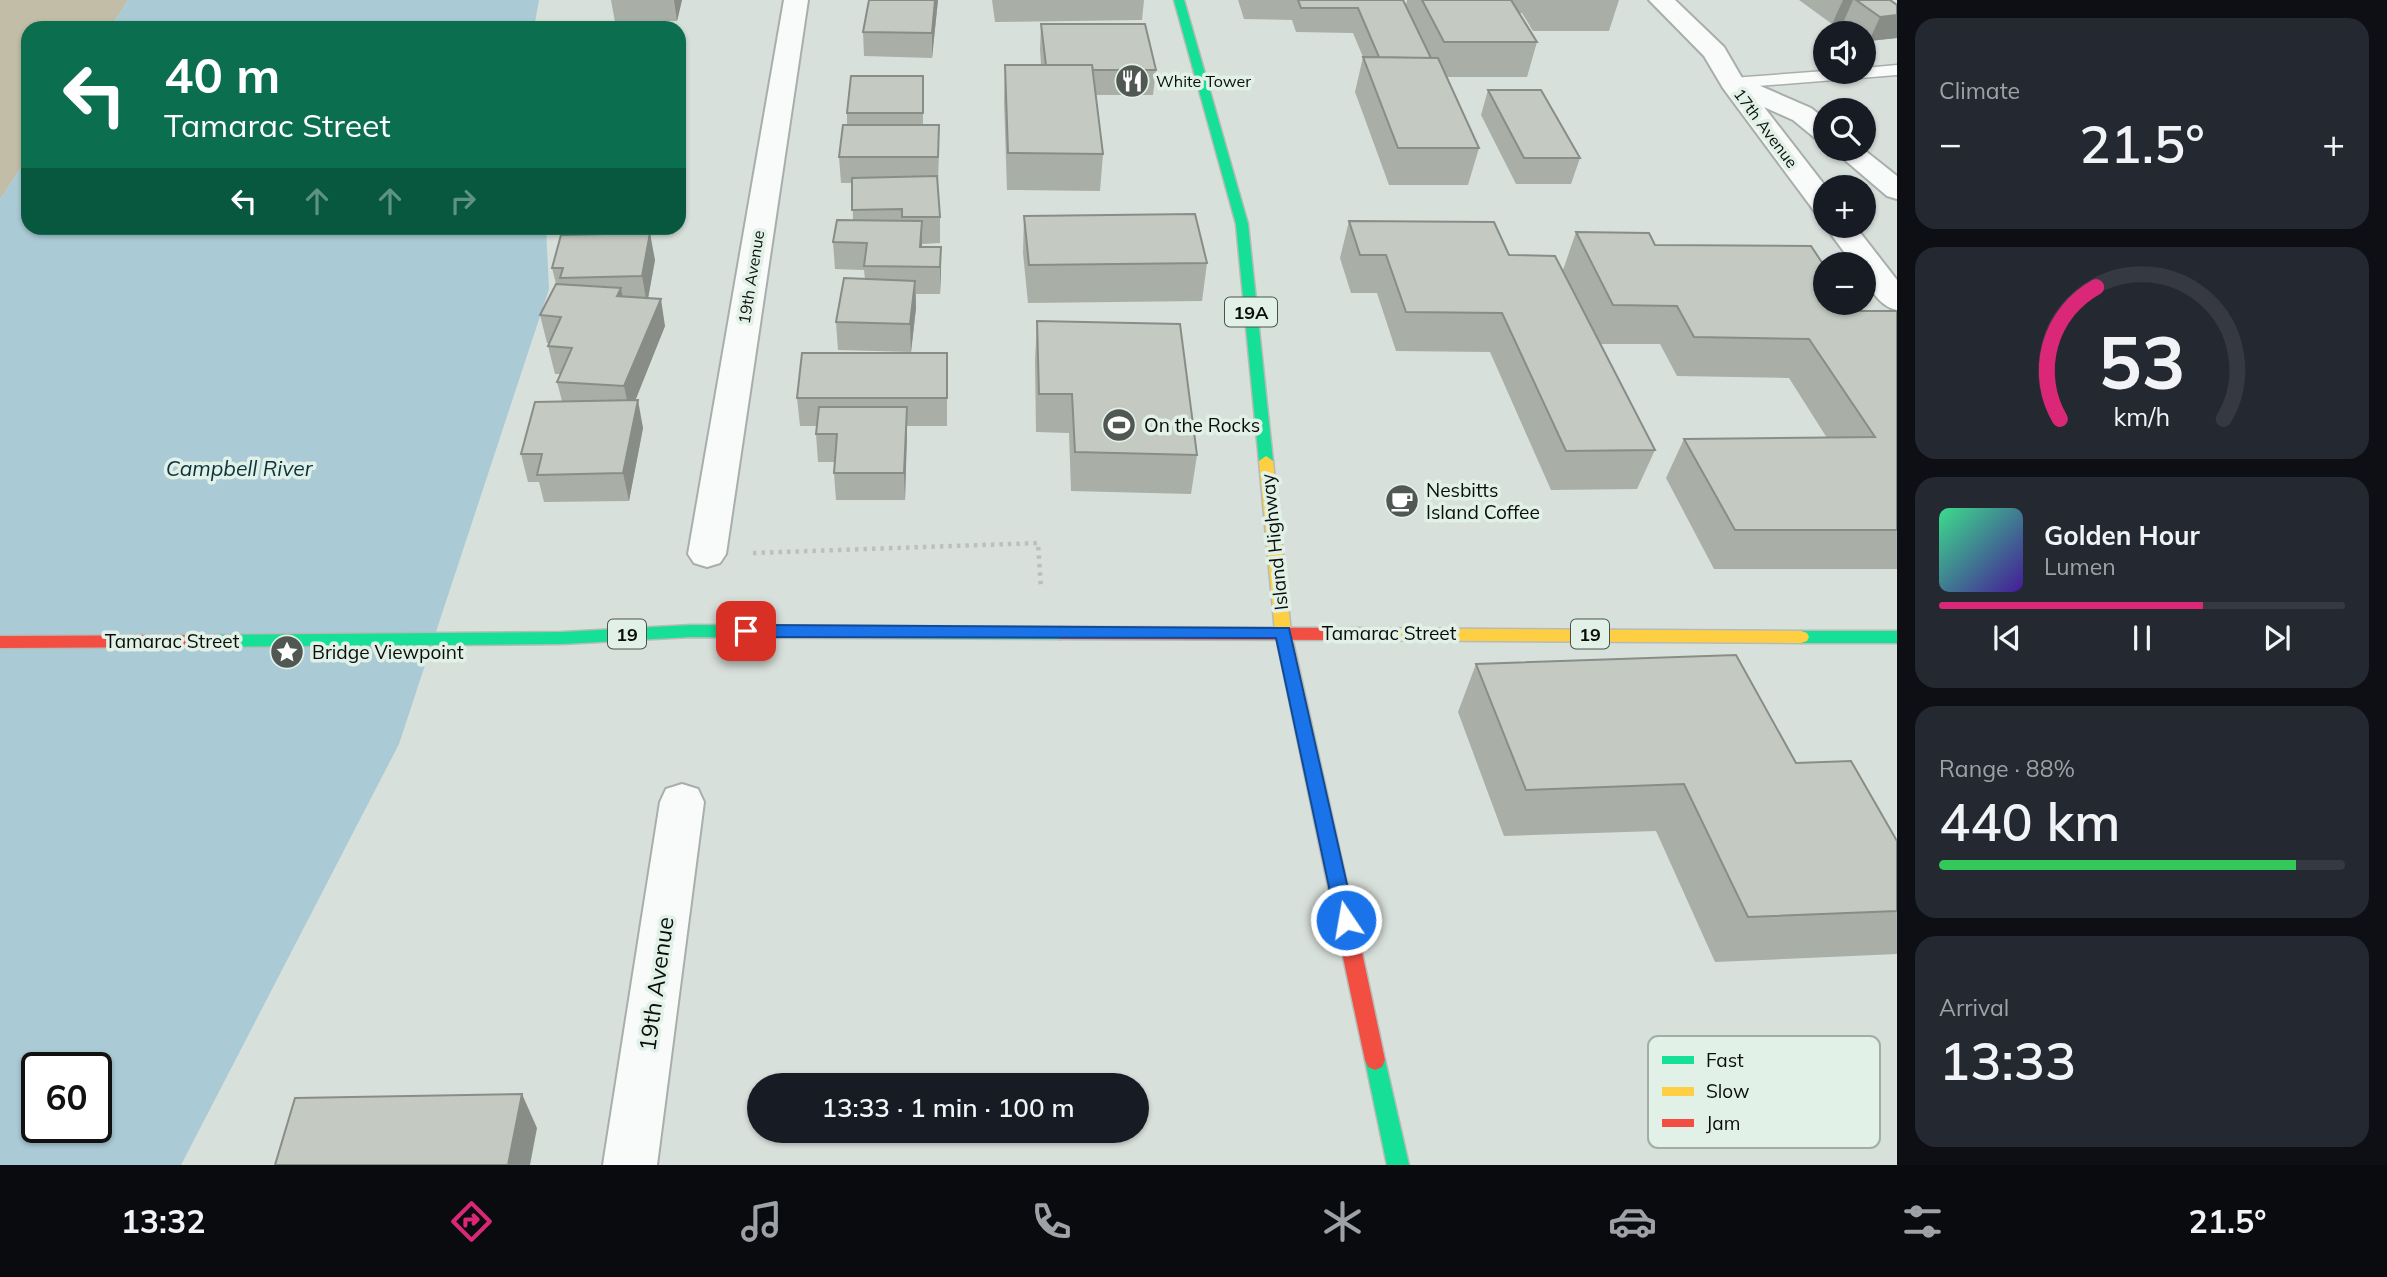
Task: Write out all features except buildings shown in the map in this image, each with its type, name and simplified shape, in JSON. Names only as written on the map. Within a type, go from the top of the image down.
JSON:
[{"type":"main road","name":"Island Highway","points":[[1179,0],[1242,224],[1283,632],[1398,1165]]},
{"type":"main road","name":"Tamarac Street","points":[[0,642],[562,638],[691,631],[1897,637]]},
{"type":"street","name":"19th Avenue","points":[[707,554],[796,0]]},
{"type":"street","name":"17th Avenue","points":[[1661,0],[1715,52],[1732,83],[1813,190]]},
{"type":"street","name":"17th Avenue","points":[[1732,83],[1802,114],[1813,123]]},
{"type":"street","points":[[1861,161],[1897,190]]},
{"type":"street","points":[[1849,238],[1897,301]]},
{"type":"street","name":"19th Avenue","points":[[630,1165],[682,802]]},
{"type":"lane","points":[[1732,83],[1897,69]]},
{"type":"shaded area","points":[[0,0],[128,0],[114,21],[21,21],[21,167],[0,200]]},
{"type":"water","points":[[128,0],[539,0],[535,21],[114,21]]},
{"type":"water","name":"Campbell River","points":[[21,167],[21,235],[546,235],[549,289],[399,744],[181,1165],[0,1165],[0,200]]},
{"type":"traffic: fast","points":[[1179,0],[1242,224],[1266,461]]},
{"type":"traffic: fast","points":[[203,641],[562,638],[691,631],[1060,633]]},
{"type":"traffic: fast","points":[[1801,637],[1897,637]]},
{"type":"traffic: fast","points":[[1375,1060],[1398,1165]]},
{"type":"traffic: slow","points":[[1266,461],[1283,632],[1341,901]]},
{"type":"traffic: slow","points":[[1356,634],[1801,637]]},
{"type":"traffic: jam","points":[[1060,633],[1356,634]]},
{"type":"traffic: jam","points":[[0,642],[203,641]]},
{"type":"traffic: jam","points":[[1341,901],[1375,1060]]},
{"type":"place","name":"White Tower","points":[[1132,81]]},
{"type":"place","name":"On the Rocks","points":[[1119,425]]},
{"type":"place","name":"Nesbitts Island Coffee","points":[[1402,501]]},
{"type":"place","name":"Bridge Viewpoint","points":[[287,652]]},
{"type":"route","points":[[746,631],[1283,632],[1346,920]]}]
